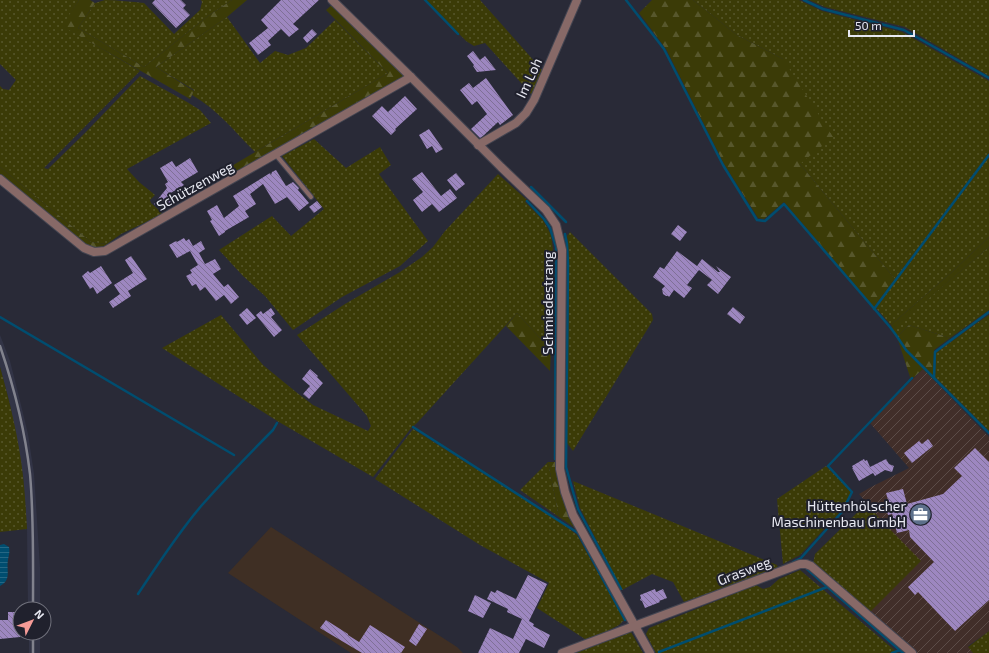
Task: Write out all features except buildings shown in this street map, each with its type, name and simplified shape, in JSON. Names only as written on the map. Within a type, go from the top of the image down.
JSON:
[{"type":"street","name":"Schmiedestrang","points":[[332,0],[478,145],[546,210],[556,225],[562,250],[560,470],[564,492],[573,515],[650,653]]},
{"type":"street","name":"Im Loh","points":[[478,145],[516,123],[526,113],[534,100],[577,0]]},
{"type":"street","name":"Schützenweg","points":[[0,179],[84,248],[94,252],[105,251],[411,77]]},
{"type":"street","name":"Grasweg","points":[[562,653],[800,564],[810,566],[912,653]]},
{"type":"lane","points":[[276,155],[311,197]]},
{"type":"shaded area","points":[[0,335],[10,361],[28,434],[34,474],[40,567],[40,601],[28,601],[27,529],[23,476],[10,404],[0,367]]},
{"type":"shaded area","points":[[923,369],[989,437],[989,631],[968,646],[973,653],[917,653],[870,612],[881,520],[859,494],[909,468],[870,423]]},
{"type":"shaded area","points":[[271,527],[457,647],[463,653],[351,653],[228,573]]},
{"type":"shaded area","points":[[29,641],[40,641],[40,653],[29,653]]},
{"type":"green space","points":[[0,0],[79,0],[63,26],[140,71],[44,168],[48,169],[140,76],[200,110],[211,123],[127,169],[139,182],[155,195],[150,200],[151,203],[163,214],[121,234],[107,244],[91,242],[0,167],[0,86],[3,89],[9,90],[16,80],[0,64]]},
{"type":"green space","points":[[79,0],[90,0],[95,3],[78,28],[144,67],[208,16],[232,0],[247,0],[227,17],[156,67],[194,91],[190,99],[62,26]]},
{"type":"green space","points":[[105,0],[144,3],[174,34],[200,10],[201,0],[232,0],[208,16],[144,67],[78,28],[95,3]]},
{"type":"green space","points":[[426,0],[480,0],[543,71],[532,95],[485,43],[474,46],[466,41]]},
{"type":"green space","points":[[652,0],[693,0],[737,35],[783,59],[833,137],[800,164],[895,279],[874,307],[784,202],[764,219],[758,218],[724,164],[666,49],[639,13]]},
{"type":"green space","points":[[693,0],[799,0],[822,11],[902,32],[989,81],[989,153],[895,279],[800,164],[783,59],[737,35]]},
{"type":"green space","points":[[809,0],[989,0],[989,76],[905,27],[825,7]]},
{"type":"green space","points":[[333,4],[406,77],[230,177],[225,170],[388,73],[326,10]]},
{"type":"green space","points":[[227,17],[260,63],[275,51],[288,55],[306,48],[335,20],[388,73],[255,152],[218,114],[192,95],[194,90],[156,67]]},
{"type":"green space","points":[[314,139],[346,168],[380,147],[391,165],[379,174],[428,241],[400,266],[342,297],[293,330],[265,296],[243,276],[219,250],[272,216],[291,236],[324,209],[282,156]]},
{"type":"green space","points":[[989,157],[989,237],[953,271],[891,325],[876,308]]},
{"type":"green space","points":[[0,167],[91,242],[107,244],[99,248],[85,245],[0,175]]},
{"type":"green space","points":[[498,174],[527,200],[525,202],[543,220],[551,235],[554,256],[551,350],[517,313],[412,427],[373,477],[279,422],[162,348],[221,315],[263,365],[296,392],[313,405],[368,431],[371,426],[367,416],[297,335],[422,257],[433,247],[445,231]]},
{"type":"green space","points":[[570,232],[652,314],[653,320],[573,451],[567,443],[569,265],[567,236]]},
{"type":"green space","points":[[989,237],[989,247],[893,329],[891,325],[953,271]]},
{"type":"green space","points":[[989,247],[989,310],[950,338],[909,325],[897,337],[891,330]]},
{"type":"green space","points":[[517,313],[551,350],[550,371],[506,326]]},
{"type":"green space","points":[[989,315],[989,431],[935,377],[936,353]]},
{"type":"green space","points":[[909,325],[950,338],[934,350],[933,379],[923,369],[911,380],[897,337]]},
{"type":"green space","points":[[0,367],[17,435],[24,483],[27,529],[0,532]]},
{"type":"green space","points":[[413,429],[563,524],[577,535],[624,620],[619,625],[588,641],[537,608],[549,583],[480,545],[375,479]]},
{"type":"green space","points":[[548,462],[559,517],[520,490]]},
{"type":"green space","points":[[548,462],[555,462],[563,498],[578,530],[559,517]]},
{"type":"green space","points":[[826,466],[851,492],[841,511],[800,555],[783,564],[777,499]]},
{"type":"green space","points":[[573,481],[777,565],[778,568],[684,602],[673,582],[652,574],[622,590],[580,508]]},
{"type":"green space","points":[[867,503],[881,520],[921,561],[870,612],[813,564],[815,554]]},
{"type":"green space","points":[[800,570],[898,653],[656,653],[646,634],[649,628],[756,585],[763,589],[770,587],[779,579]]},
{"type":"green space","points":[[989,631],[989,653],[973,653],[968,647]]},
{"type":"green space","points":[[631,632],[643,653],[576,653]]},
{"type":"water","points":[[4,544],[9,547],[8,574],[4,584],[0,586],[0,545]]},
{"type":"waterway","points":[[425,0],[458,34]]},
{"type":"waterway","points":[[626,0],[664,49],[723,165],[757,220],[765,221],[784,204],[890,327],[906,350],[934,378]]},
{"type":"waterway","points":[[804,0],[823,9],[904,30],[989,78]]},
{"type":"waterway","points":[[874,309],[989,155]]},
{"type":"waterway","points":[[531,187],[566,222]]},
{"type":"waterway","points":[[527,201],[544,219],[550,228],[556,247],[555,459]]},
{"type":"waterway","points":[[565,234],[568,264],[566,467],[578,509],[621,589]]},
{"type":"waterway","points":[[989,312],[935,352],[934,378],[989,433]]},
{"type":"waterway","points":[[0,317],[234,455]]},
{"type":"waterway","points":[[793,562],[801,558],[842,512],[852,492],[828,466],[912,378]]},
{"type":"waterway","points":[[138,594],[168,549],[193,516],[228,476],[273,430],[277,423]]},
{"type":"waterway","points":[[413,427],[578,533],[625,620]]},
{"type":"waterway","points":[[807,569],[903,653]]},
{"type":"waterway","points":[[659,652],[827,587]]},
{"type":"waterway","points":[[892,653],[900,650]]},
{"type":"railway","points":[[0,346],[18,409],[30,474],[33,525],[33,601]]},
{"type":"railway","points":[[33,641],[33,653]]},
{"type":"place","name":"Hüttenhölscher Maschinenbau GmbH","points":[[921,514]]}]
